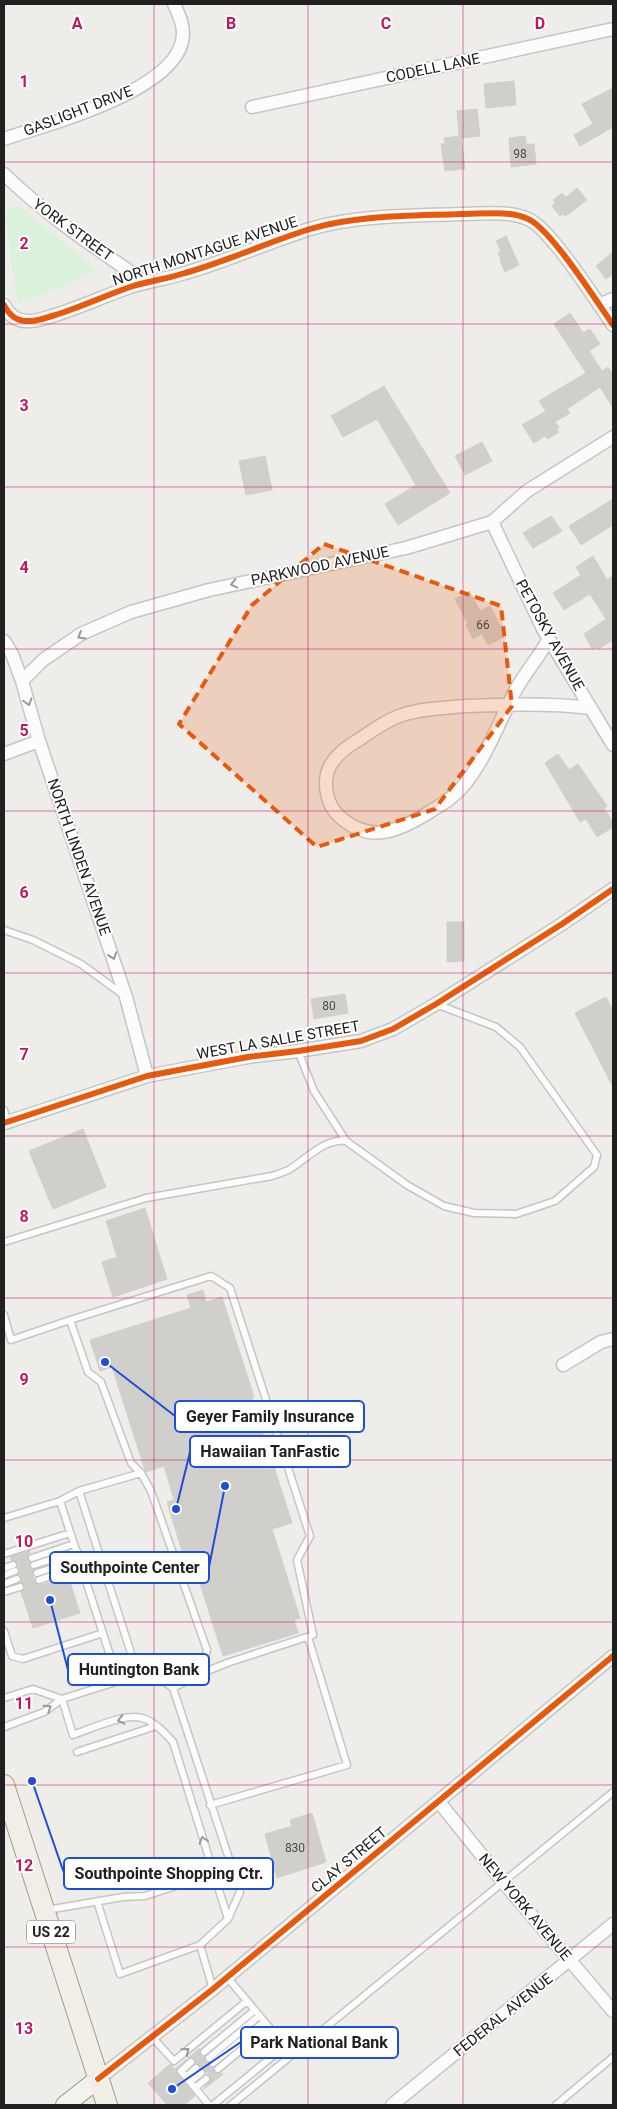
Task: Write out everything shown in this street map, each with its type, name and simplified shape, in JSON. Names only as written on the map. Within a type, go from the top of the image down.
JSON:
[{"type":"main road","name":"US 22","points":[[5,1791],[107,2105]]},
{"type":"main road","points":[[65,2105],[98,2079]]},
{"type":"street","name":"GASLIGHT DRIVE","points":[[4,139],[141,88],[165,70],[179,50],[184,34],[181,17],[174,4]]},
{"type":"street","name":"CODELL LANE","points":[[252,107],[613,29]]},
{"type":"street","name":"YORK STREET","points":[[4,174],[26,196],[73,232],[145,282]]},
{"type":"street","name":"NORTH MONTAGUE AVENUE","points":[[4,304],[9,314],[22,321],[32,322],[70,311],[145,282],[184,274],[311,229],[336,223],[403,216],[498,213],[518,215],[531,220],[544,231],[613,325]]},
{"type":"street","points":[[599,305],[613,298]]},
{"type":"street","name":"PARKWOOD AVENUE","points":[[22,681],[43,660],[82,634],[131,612],[208,590],[406,548],[492,522],[527,491],[613,437]]},
{"type":"street","name":"PETOSKY AVENUE","points":[[492,522],[549,639],[613,745]]},
{"type":"street","points":[[549,639],[515,691],[509,704],[469,780],[452,797],[407,826],[386,833],[358,830],[346,822],[332,807],[326,790],[328,773],[337,757],[346,748],[378,727],[402,715],[432,708],[509,704],[546,704],[590,708]]},
{"type":"street","name":"NORTH LINDEN AVENUE","points":[[4,641],[12,654],[22,681],[40,741],[126,997],[147,1076]]},
{"type":"street","points":[[4,754],[40,741]]},
{"type":"street","name":"WEST LA SALLE STREET","points":[[5,1118],[147,1076],[248,1057],[298,1051],[361,1040],[393,1029],[562,924],[613,889]]},
{"type":"street","points":[[563,1365],[600,1342],[613,1339]]},
{"type":"street","name":"CLAY STREET","points":[[98,2079],[213,1989],[613,1656]]},
{"type":"street","name":"NEW YORK AVENUE","points":[[439,1802],[504,1883],[613,2011]]},
{"type":"street","name":"FEDERAL AVENUE","points":[[392,2105],[613,1924]]},
{"type":"lane","points":[[4,930],[33,940],[82,964],[126,997]]},
{"type":"lane","points":[[298,1051],[314,1091],[346,1141],[407,1185],[444,1206],[474,1214],[516,1214],[555,1200],[594,1167],[597,1155],[520,1047],[496,1027],[436,1004]]},
{"type":"lane","points":[[4,1242],[146,1198],[272,1176],[288,1170],[323,1145],[336,1140],[346,1141]]},
{"type":"lane","points":[[4,1315],[11,1340],[211,1276],[230,1288],[310,1536],[297,1560],[313,1635],[227,1663],[173,1688]]},
{"type":"lane","points":[[70,1320],[88,1372],[102,1382],[131,1462],[141,1473],[151,1491],[207,1650],[200,1674]]},
{"type":"lane","points":[[4,1518],[60,1501],[79,1491],[141,1473]]},
{"type":"lane","points":[[79,1491],[138,1675]]},
{"type":"lane","points":[[60,1501],[118,1680]]},
{"type":"lane","points":[[4,1554],[70,1533]]},
{"type":"lane","points":[[74,1544],[33,1562],[77,1551]]},
{"type":"lane","points":[[37,1573],[79,1559]]},
{"type":"lane","points":[[39,1580],[82,1566]]},
{"type":"lane","points":[[4,1568],[14,1568],[4,1575]]},
{"type":"lane","points":[[4,1584],[18,1579]]},
{"type":"lane","points":[[4,1592],[20,1586]]},
{"type":"lane","points":[[4,1631],[12,1656],[23,1658],[103,1633]]},
{"type":"lane","points":[[210,1805],[347,1765],[308,1637]]},
{"type":"lane","points":[[4,1727],[44,1712],[62,1698],[138,1675],[162,1680],[173,1688],[240,1892],[228,1919],[200,1945],[120,1974],[97,1901]]},
{"type":"lane","points":[[4,1698],[33,1689],[62,1698]]},
{"type":"lane","points":[[62,1698],[73,1734],[126,1718],[142,1718],[156,1726],[173,1742],[228,1919]]},
{"type":"lane","points":[[77,1752],[156,1726]]},
{"type":"lane","points":[[231,2105],[613,1792]]},
{"type":"lane","points":[[44,1910],[97,1901],[145,1896],[214,1874]]},
{"type":"lane","points":[[200,1945],[213,1989]]},
{"type":"lane","points":[[213,2105],[285,2046],[227,1977]]},
{"type":"lane","points":[[152,2037],[174,2061],[247,2001]]},
{"type":"lane","points":[[204,2052],[257,2013]]},
{"type":"lane","points":[[257,2013],[213,2063],[266,2024]]},
{"type":"lane","points":[[556,2105],[613,2057]]},
{"type":"lane","points":[[191,2062],[181,2070],[209,2105]]},
{"type":"lane","points":[[188,2079],[199,2070]]},
{"type":"lane","points":[[195,2088],[206,2079]]},
{"type":"highlighted area","points":[[324,544],[501,606],[512,706],[435,809],[317,847],[179,724],[252,605]]},
{"type":"green space","points":[[20,207],[97,270],[18,304],[5,216],[8,209]]},
{"type":"building","points":[[514,81],[516,105],[486,108],[484,84]]},
{"type":"building","points":[[613,88],[613,127],[580,146],[574,135],[593,124],[582,104]]},
{"type":"building","points":[[477,109],[480,136],[461,138],[465,169],[445,171],[441,144],[445,144],[444,138],[459,136],[457,111]]},
{"type":"building","points":[[525,136],[526,144],[534,144],[536,164],[511,167],[509,138]]},
{"type":"building","points":[[577,188],[587,200],[566,216],[563,214],[560,216],[552,206],[555,203],[553,200],[562,193],[566,197]]},
{"type":"building","points":[[506,236],[519,265],[505,272],[498,253],[501,252],[496,241]]},
{"type":"building","points":[[613,252],[613,274],[606,279],[596,266]]},
{"type":"building","points":[[570,313],[583,333],[590,329],[600,344],[589,351],[602,371],[608,367],[613,375],[613,408],[600,387],[567,409],[570,413],[555,422],[559,428],[556,429],[559,432],[548,439],[545,436],[534,443],[522,425],[546,411],[539,401],[586,373],[554,324]]},
{"type":"building","points":[[384,386],[450,493],[398,525],[385,504],[416,485],[377,419],[343,437],[331,416]]},
{"type":"building","points":[[482,442],[492,461],[465,475],[455,456]]},
{"type":"building","points":[[265,456],[272,490],[246,495],[239,461]]},
{"type":"building","points":[[613,499],[613,525],[581,545],[569,526]]},
{"type":"building","points":[[551,516],[562,531],[533,548],[523,533]]},
{"type":"building","points":[[593,556],[607,580],[613,576],[613,640],[598,649],[596,647],[592,649],[584,634],[606,619],[590,594],[564,610],[553,593],[581,575],[576,567]]},
{"type":"building","points":[[469,591],[480,611],[490,606],[506,636],[488,645],[482,634],[473,639],[466,625],[468,624],[455,599]]},
{"type":"building","points":[[558,754],[569,770],[578,764],[607,806],[604,808],[613,823],[613,827],[597,837],[586,819],[580,822],[545,763]]},
{"type":"building","points":[[447,922],[464,922],[464,961],[447,962]]},
{"type":"building","points":[[345,994],[348,1013],[314,1019],[311,999]]},
{"type":"building","points":[[606,997],[613,1011],[613,1087],[575,1013]]},
{"type":"building","points":[[83,1129],[106,1187],[53,1209],[29,1151]]},
{"type":"building","points":[[145,1208],[167,1279],[113,1297],[102,1262],[117,1257],[106,1221]]},
{"type":"building","points":[[203,1290],[206,1302],[222,1297],[254,1397],[252,1397],[264,1438],[259,1439],[268,1469],[274,1467],[292,1523],[272,1529],[300,1618],[294,1620],[298,1633],[223,1656],[190,1552],[183,1554],[167,1502],[174,1500],[164,1466],[146,1472],[112,1367],[100,1371],[90,1340],[191,1308],[187,1295]]},
{"type":"building","points":[[30,1551],[27,1559],[30,1562],[29,1567],[33,1570],[32,1574],[35,1583],[41,1585],[68,1576],[80,1613],[33,1628],[21,1592],[25,1586],[21,1582],[20,1570],[17,1562],[11,1560],[11,1557]]},
{"type":"building","points":[[312,1813],[326,1862],[277,1878],[265,1834],[292,1826],[290,1820]]},
{"type":"building","points":[[200,2048],[200,2055],[204,2057],[215,2073],[223,2074],[203,2090],[210,2081],[210,2076],[196,2063],[194,2058],[188,2058]]},
{"type":"building","points":[[187,2059],[177,2068],[176,2072],[195,2096],[184,2105],[167,2105],[148,2083],[170,2064],[175,2069]]},
{"type":"cycle path","points":[[4,305],[8,312],[17,319],[35,321],[130,287],[201,268],[294,234],[328,224],[385,217],[495,213],[520,216],[537,225],[573,267],[613,325]]},
{"type":"cycle path","points":[[4,1123],[147,1076],[248,1057],[361,1041],[393,1029],[562,924],[613,889]]},
{"type":"cycle path","points":[[98,2079],[213,1989],[613,1656]]},
{"type":"place","name":"Geyer Family Insurance","points":[[105,1362]]},
{"type":"place","name":"Southpointe Center","points":[[225,1486]]},
{"type":"place","name":"Hawaiian TanFastic","points":[[176,1509]]},
{"type":"place","name":"Huntington Bank","points":[[50,1600]]},
{"type":"place","name":"Southpointe Shopping Ctr.","points":[[32,1781]]},
{"type":"place","name":"Park National Bank","points":[[172,2089]]}]
